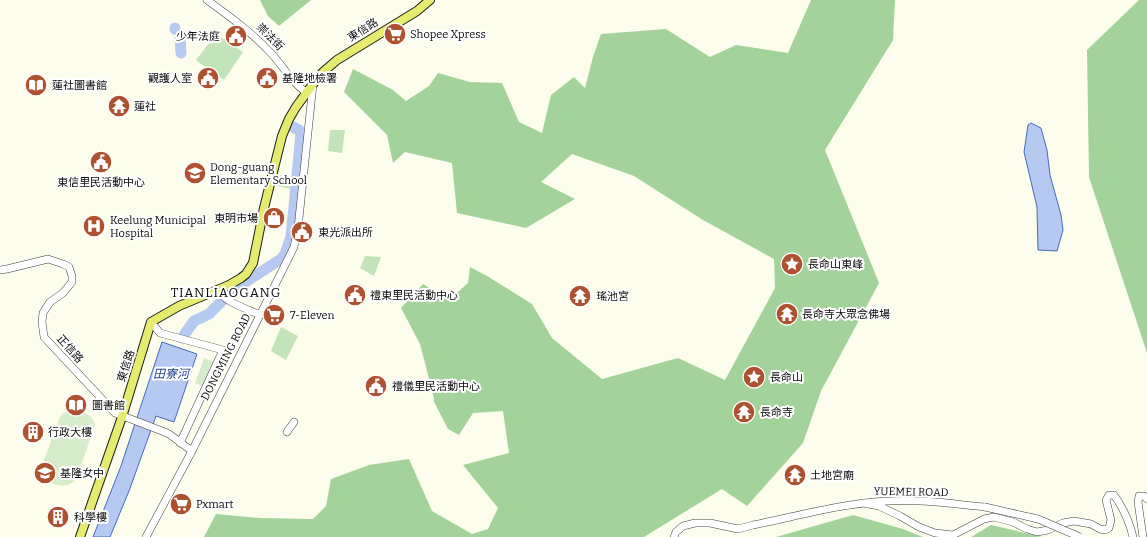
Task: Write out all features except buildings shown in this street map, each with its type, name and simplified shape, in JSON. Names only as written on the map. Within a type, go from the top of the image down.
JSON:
[{"type":"main road","name":"東信路","points":[[80,537],[122,417],[151,322],[179,306],[219,293],[229,285],[242,278],[254,263],[264,208],[282,136],[289,119],[309,94],[313,84],[323,72],[337,60],[416,11],[430,0]]},
{"type":"street","name":"崇法街","points":[[207,0],[253,34],[273,55],[297,85],[309,94]]},
{"type":"street","name":"DONGMING ROAD","points":[[146,537],[192,451],[294,247],[298,228],[309,94]]},
{"type":"street","name":"正信路","points":[[0,270],[48,259],[69,267],[72,282],[64,293],[50,302],[43,313],[42,322],[44,337],[115,413],[122,417]]},
{"type":"street","points":[[219,293],[229,301],[260,315]]},
{"type":"street","points":[[151,322],[160,333],[223,350],[180,443]]},
{"type":"street","points":[[122,417],[169,434],[192,451]]},
{"type":"street","points":[[287,432],[294,422]]},
{"type":"street","points":[[863,503],[879,506],[919,527],[935,532],[953,535],[984,519],[994,518],[1013,522],[1037,532],[1048,530],[1063,523],[1074,521],[1091,524],[1104,530],[1109,528],[1111,520],[1106,500],[1109,495],[1114,495],[1122,506],[1133,537]]},
{"type":"street","points":[[1143,537],[1138,502],[1139,496],[1146,498]]},
{"type":"street","name":"YUEMEI ROAD","points":[[674,537],[676,532],[683,526],[695,523],[710,523],[738,529],[839,507],[863,503],[904,501],[986,507],[1038,519],[1080,537]]},
{"type":"green space","points":[[260,0],[311,0],[279,26],[268,16]]},
{"type":"green space","points":[[811,0],[895,0],[893,40],[825,150],[879,283],[821,391],[803,443],[747,506],[722,489],[644,537],[204,537],[216,514],[260,518],[313,519],[326,506],[331,479],[369,465],[409,459],[432,511],[472,534],[488,529],[498,508],[463,465],[509,453],[503,411],[473,413],[459,435],[448,429],[434,402],[420,344],[401,308],[423,284],[449,300],[468,283],[470,267],[487,276],[532,304],[552,338],[602,379],[678,358],[725,380],[775,288],[774,259],[703,220],[634,176],[572,154],[541,182],[575,199],[526,228],[457,213],[452,163],[405,152],[393,163],[387,135],[344,92],[353,69],[393,90],[406,101],[429,86],[438,73],[470,82],[502,83],[519,122],[542,133],[551,95],[574,77],[585,88],[601,34],[666,29],[710,57],[736,45],[788,53]]},
{"type":"green space","points":[[1139,0],[1147,0],[1147,353],[1089,177],[1087,50]]},
{"type":"green space","points":[[216,34],[243,52],[224,80],[196,60]]},
{"type":"green space","points":[[330,130],[345,130],[342,153],[328,151]]},
{"type":"green space","points":[[279,175],[293,178],[291,189],[277,186]]},
{"type":"green space","points":[[365,256],[381,257],[374,276],[360,268]]},
{"type":"green space","points":[[281,327],[298,336],[286,360],[271,351]]},
{"type":"green space","points":[[204,358],[217,363],[205,388],[195,383]]},
{"type":"green space","points":[[74,410],[81,411],[90,416],[95,425],[77,477],[70,484],[61,486],[52,483],[44,477],[43,481],[37,479],[59,419],[63,413]]},
{"type":"green space","points":[[853,515],[903,529],[923,537],[776,537]]},
{"type":"green space","points":[[991,525],[1042,537],[971,537]]},
{"type":"water","points":[[1031,123],[1041,128],[1047,150],[1050,175],[1061,215],[1063,230],[1057,251],[1038,250],[1037,207],[1024,152],[1028,125]]},
{"type":"water","name":"田寮河","points":[[162,342],[197,354],[174,422],[156,416],[129,491],[110,537],[93,537],[121,466]]},
{"type":"waterway","name":"田寮河","points":[[180,37],[181,53]]},
{"type":"waterway","name":"田寮河","points":[[182,338],[194,321],[209,314],[241,285],[281,259],[285,254],[291,237],[301,134],[299,130],[291,126]]},
{"type":"place","name":"Shopee Xpress","points":[[395,34]]},
{"type":"place","name":"少年法庭","points":[[236,36]]},
{"type":"place","name":"觀護人室","points":[[208,78]]},
{"type":"place","name":"基隆地檢署","points":[[267,78]]},
{"type":"place","name":"蓮社圖書館","points":[[36,85]]},
{"type":"place","name":"蓮社","points":[[119,106]]},
{"type":"place","name":"東信里民活動中心","points":[[101,162]]},
{"type":"place","name":"Dong-guang Elementary School","points":[[195,173]]},
{"type":"place","name":"東明市場","points":[[274,218]]},
{"type":"place","name":"Keelung Municipal Hospital","points":[[94,226]]},
{"type":"place","name":"東光派出所","points":[[302,232]]},
{"type":"place","name":"長命山東峰","points":[[792,264]]},
{"type":"place","name":"禮東里民活動中心","points":[[355,295]]},
{"type":"place","name":"瑤池宮","points":[[580,296]]},
{"type":"place","name":"長命寺大眾念佛場","points":[[787,314]]},
{"type":"place","name":"7-Eleven","points":[[274,315]]},
{"type":"place","name":"長命山","points":[[754,377]]},
{"type":"place","name":"禮儀里民活動中心","points":[[376,386]]},
{"type":"place","name":"圖書館","points":[[76,405]]},
{"type":"place","name":"長命寺","points":[[744,412]]},
{"type":"place","name":"行政大樓","points":[[33,432]]},
{"type":"place","name":"基隆女中","points":[[45,473]]},
{"type":"place","name":"土地宮廟","points":[[795,475]]},
{"type":"place","name":"Pxmart","points":[[181,504]]},
{"type":"place","name":"科學樓","points":[[58,517]]},
{"type":"district","name":"TIANLIAOGANG","points":[[226,292]]}]
